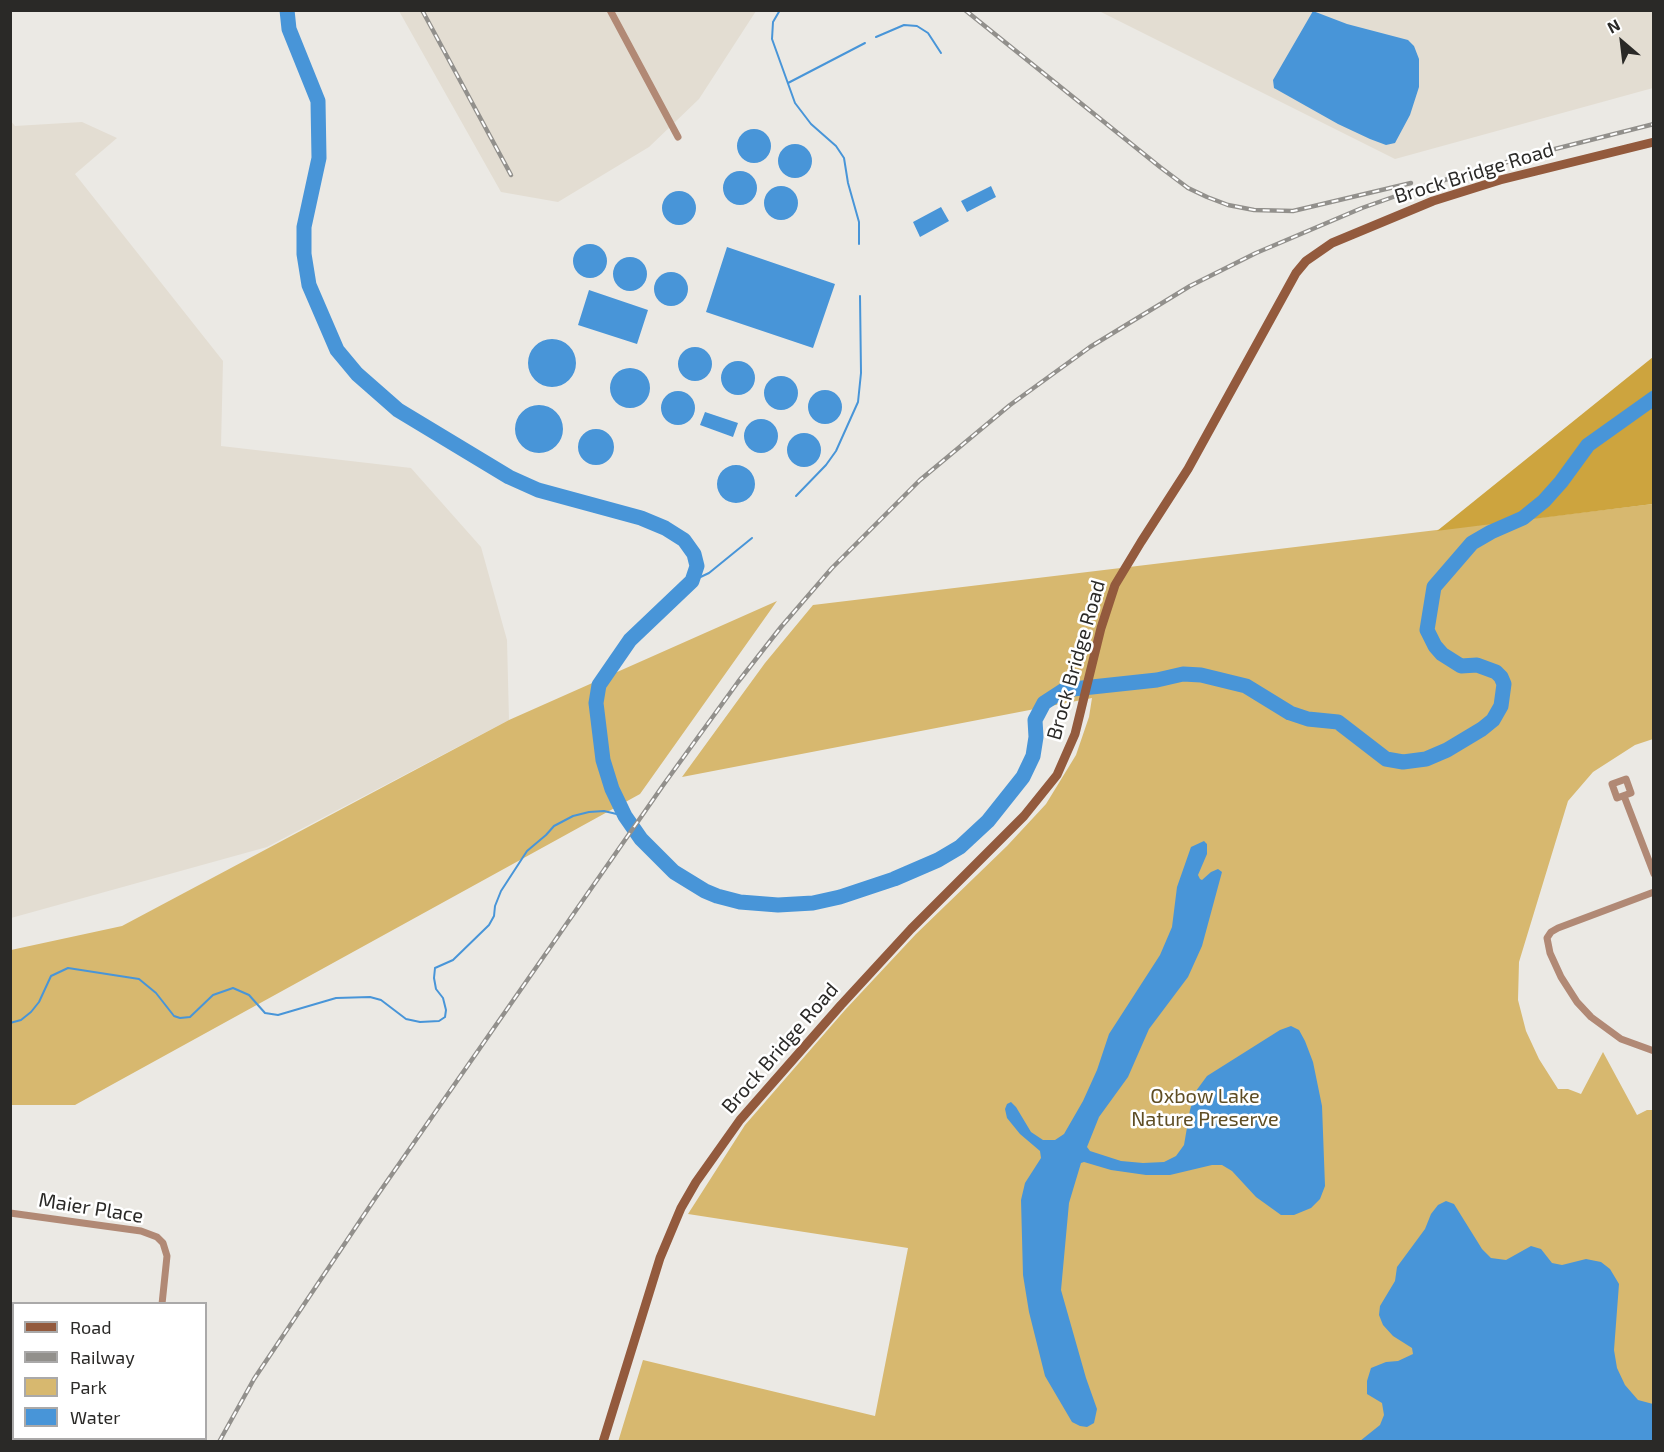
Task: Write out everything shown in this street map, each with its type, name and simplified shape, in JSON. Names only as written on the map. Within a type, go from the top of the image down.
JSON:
[{"type":"street","points":[[610,10],[678,137]]},
{"type":"street","name":"Brock Bridge Road","points":[[603,1442],[660,1258],[681,1208],[696,1182],[740,1120],[841,1005],[911,929],[1024,816],[1057,775],[1068,752],[1101,628],[1118,579],[1188,469],[1296,273],[1306,261],[1341,238],[1433,201],[1494,182],[1653,142]]},
{"type":"street","points":[[1624,796],[1653,874]]},
{"type":"street","points":[[1653,892],[1558,928],[1547,938],[1550,953],[1561,977],[1577,1002],[1591,1017],[1622,1039],[1653,1051]]},
{"type":"street","name":"Maier Place","points":[[10,1212],[141,1231],[157,1237],[166,1248],[168,1265],[162,1302]]},
{"type":"shaded area","points":[[399,11],[756,11],[699,99],[649,147],[558,202],[501,192]]},
{"type":"shaded area","points":[[1099,11],[1653,11],[1653,88],[1395,159]]},
{"type":"shaded area","points":[[10,120],[15,126],[82,122],[117,138],[75,174],[223,361],[221,446],[411,468],[481,547],[507,640],[509,720],[267,847],[11,918]]},
{"type":"shaded area","points":[[1653,357],[1653,504],[1437,531]]},
{"type":"green space","name":"Oxbow Lake Nature Preserve","points":[[1653,504],[1653,739],[1635,745],[1593,772],[1568,801],[1519,962],[1518,1000],[1526,1031],[1539,1059],[1558,1089],[1568,1089],[1581,1094],[1603,1052],[1637,1115],[1653,1110],[1653,1441],[618,1442],[643,1360],[875,1416],[908,1248],[688,1214],[745,1125],[845,1010],[916,934],[1007,846],[1046,804],[1076,755],[1089,717],[1092,698],[682,777],[765,663],[813,605]]},
{"type":"green space","points":[[777,601],[640,794],[75,1105],[11,1105],[11,950],[122,926],[509,720]]},
{"type":"water","points":[[1313,11],[1347,24],[1408,40],[1414,46],[1419,59],[1419,87],[1410,115],[1395,143],[1386,145],[1370,139],[1274,88],[1273,80]]},
{"type":"water","points":[[754,129],[766,134],[771,146],[766,158],[754,163],[742,158],[737,146],[742,134]]},
{"type":"water","points":[[795,144],[807,149],[812,161],[807,173],[795,178],[783,173],[778,161],[783,149]]},
{"type":"water","points":[[740,171],[752,176],[757,188],[752,200],[740,205],[728,200],[723,188],[728,176]]},
{"type":"water","points":[[781,186],[793,191],[798,203],[793,215],[781,220],[769,215],[764,203],[769,191]]},
{"type":"water","points":[[991,186],[996,197],[967,212],[961,201]]},
{"type":"water","points":[[679,191],[691,196],[696,208],[691,220],[679,225],[667,220],[662,208],[667,196]]},
{"type":"water","points":[[941,207],[949,221],[920,237],[913,222]]},
{"type":"water","points":[[590,244],[602,249],[607,261],[602,273],[590,278],[578,273],[573,261],[578,249]]},
{"type":"water","points":[[727,247],[835,284],[813,348],[706,312]]},
{"type":"water","points":[[630,257],[642,262],[647,274],[642,286],[630,291],[618,286],[613,274],[618,262]]},
{"type":"water","points":[[671,272],[683,277],[688,289],[683,301],[671,306],[659,301],[654,289],[659,277]]},
{"type":"water","points":[[589,290],[648,310],[637,344],[578,325]]},
{"type":"water","points":[[547,339],[557,339],[569,346],[576,358],[576,368],[569,380],[557,387],[547,387],[532,376],[528,368],[528,358],[539,343]]},
{"type":"water","points":[[695,347],[707,352],[712,364],[707,376],[695,381],[683,376],[678,364],[683,352]]},
{"type":"water","points":[[738,361],[750,366],[755,378],[750,390],[738,395],[726,390],[721,378],[726,366]]},
{"type":"water","points":[[630,368],[638,369],[644,374],[649,380],[649,396],[644,402],[638,407],[630,408],[622,407],[616,402],[611,396],[610,388],[611,380],[616,374],[622,369]]},
{"type":"water","points":[[781,376],[793,381],[798,393],[793,405],[781,410],[769,405],[764,393],[769,381]]},
{"type":"water","points":[[825,390],[837,395],[842,407],[837,419],[825,424],[813,419],[808,407],[813,395]]},
{"type":"water","points":[[678,391],[690,396],[695,408],[690,420],[678,425],[666,420],[661,408],[666,396]]},
{"type":"water","points":[[534,405],[544,405],[556,412],[563,424],[563,434],[556,446],[544,453],[534,453],[519,442],[515,434],[515,424],[526,409]]},
{"type":"water","points":[[705,412],[738,423],[733,437],[700,425]]},
{"type":"water","points":[[761,419],[773,424],[778,436],[773,448],[761,453],[749,448],[744,436],[749,424]]},
{"type":"water","points":[[596,429],[609,434],[614,447],[609,460],[596,465],[583,460],[578,447],[583,434]]},
{"type":"water","points":[[804,433],[816,438],[821,450],[816,462],[804,467],[792,462],[787,450],[792,438]]},
{"type":"water","points":[[736,465],[750,470],[755,484],[750,498],[736,503],[722,498],[717,484],[722,470]]},
{"type":"water","points":[[1204,841],[1207,844],[1207,854],[1198,875],[1200,879],[1202,880],[1218,869],[1222,872],[1202,946],[1188,977],[1149,1029],[1128,1077],[1099,1117],[1087,1147],[1090,1151],[1121,1161],[1164,1162],[1176,1156],[1184,1145],[1196,1091],[1207,1076],[1280,1030],[1291,1026],[1299,1030],[1313,1062],[1322,1106],[1325,1186],[1320,1199],[1311,1208],[1294,1215],[1281,1215],[1256,1197],[1232,1171],[1222,1165],[1212,1165],[1170,1175],[1146,1175],[1081,1163],[1069,1203],[1061,1290],[1097,1409],[1094,1423],[1087,1427],[1080,1426],[1072,1422],[1045,1376],[1029,1312],[1023,1275],[1021,1200],[1025,1183],[1041,1158],[1040,1151],[1020,1134],[1007,1118],[1005,1109],[1011,1102],[1031,1132],[1043,1140],[1055,1140],[1064,1134],[1097,1070],[1109,1034],[1160,955],[1172,927],[1177,887],[1191,847]]},
{"type":"water","points":[[1446,1201],[1454,1204],[1482,1249],[1491,1258],[1506,1260],[1531,1246],[1541,1249],[1552,1263],[1562,1265],[1586,1259],[1601,1262],[1610,1269],[1619,1284],[1614,1350],[1617,1368],[1625,1385],[1638,1400],[1653,1404],[1653,1441],[1360,1441],[1380,1425],[1384,1415],[1382,1403],[1367,1394],[1367,1381],[1371,1368],[1386,1362],[1398,1361],[1413,1354],[1412,1348],[1393,1336],[1383,1325],[1379,1315],[1380,1306],[1395,1281],[1397,1267],[1425,1229],[1431,1214],[1438,1205]]},
{"type":"waterway","points":[[287,10],[289,29],[318,101],[319,158],[304,227],[304,254],[309,285],[337,350],[357,374],[398,410],[509,477],[538,490],[641,518],[665,528],[684,540],[694,554],[697,566],[692,581],[630,640],[599,685],[596,703],[603,760],[612,789],[625,816],[641,839],[674,872],[717,896],[740,902],[778,905],[813,903],[840,897],[894,879],[938,860],[960,847],[988,821],[1023,777],[1033,756],[1036,737],[1035,720],[1044,703],[1064,690],[1157,680],[1183,674],[1201,675],[1246,686],[1290,713],[1308,719],[1338,722],[1386,759],[1403,762],[1426,759],[1447,750],[1493,720],[1501,706],[1504,684],[1496,672],[1477,665],[1461,666],[1442,654],[1435,646],[1427,630],[1434,587],[1472,543],[1523,518],[1544,501],[1561,482],[1588,445],[1654,398]]},
{"type":"waterway","points":[[780,10],[773,22],[772,39],[795,103],[811,124],[836,146],[844,158],[848,183],[859,222],[859,244]]},
{"type":"waterway","points":[[876,37],[904,25],[917,26],[928,33],[941,53]]},
{"type":"waterway","points":[[788,83],[865,43]]},
{"type":"waterway","points":[[796,496],[826,465],[836,451],[858,402],[861,373],[860,296]]},
{"type":"waterway","points":[[692,581],[709,573],[752,538]]},
{"type":"waterway","points":[[10,1023],[21,1020],[31,1012],[39,1002],[51,976],[68,968],[139,979],[156,993],[174,1016],[180,1018],[190,1017],[213,995],[233,988],[249,995],[265,1013],[278,1015],[336,998],[370,997],[381,1000],[406,1019],[420,1022],[439,1021],[445,1017],[446,1010],[443,998],[436,989],[435,968],[453,960],[489,925],[501,891],[527,851],[554,826],[573,816],[604,811],[625,816]]},
{"type":"railway","points":[[422,10],[511,175]]},
{"type":"railway","points":[[965,10],[1160,167],[1188,188],[1207,197],[1228,205],[1254,210],[1293,211],[1411,183]]},
{"type":"railway","points":[[219,1442],[254,1379],[374,1200],[664,784],[738,682],[781,627],[832,568],[920,480],[1010,405],[1090,347],[1190,286],[1256,253],[1362,208],[1427,185],[1535,154],[1654,124]]}]
